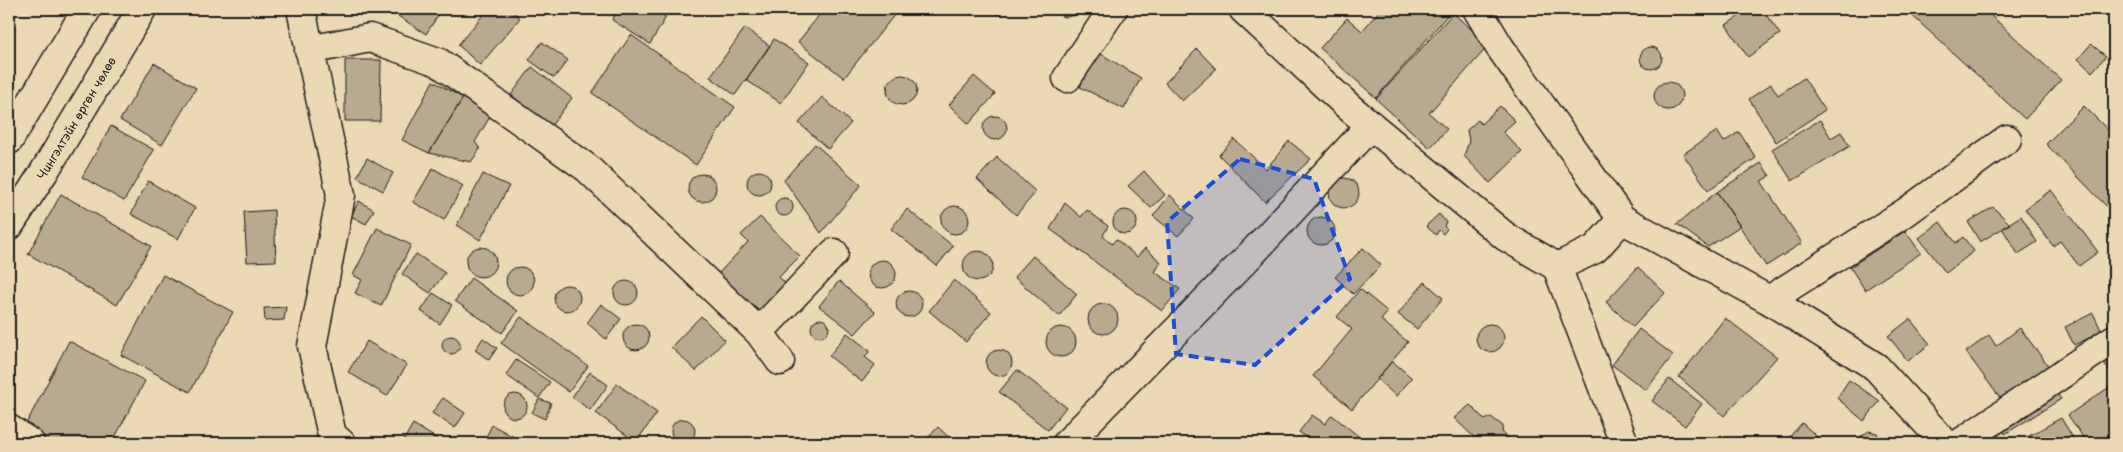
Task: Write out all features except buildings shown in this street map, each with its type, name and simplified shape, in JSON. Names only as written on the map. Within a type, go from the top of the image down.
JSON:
[{"type":"street","points":[[9,140],[87,9]]},
{"type":"street","name":"Чингэлтэйн өргөн чөлөө","points":[[9,226],[44,172],[142,9]]},
{"type":"street","points":[[301,9],[341,195],[312,346],[332,435],[341,443]]},
{"type":"street","points":[[1067,78],[1113,9]]},
{"type":"street","points":[[1243,9],[1371,125],[1506,237],[1557,267],[1624,443]]},
{"type":"street","points":[[1477,9],[1499,46],[1622,219],[1769,300],[1876,367],[1945,443]]},
{"type":"street","points":[[309,50],[370,38],[438,62],[587,168],[759,332],[780,361]]},
{"type":"street","points":[[1067,443],[1254,250],[1371,125]]},
{"type":"street","points":[[1769,300],[1906,212],[2006,139]]},
{"type":"street","points":[[1557,267],[1595,249],[1622,219]]},
{"type":"street","points":[[759,332],[834,254]]},
{"type":"street","points":[[1960,443],[2114,339]]},
{"type":"street","points":[[9,429],[30,443]]},
{"type":"highlighted area","points":[[1240,159],[1314,179],[1350,279],[1255,365],[1176,354],[1167,222]]}]
